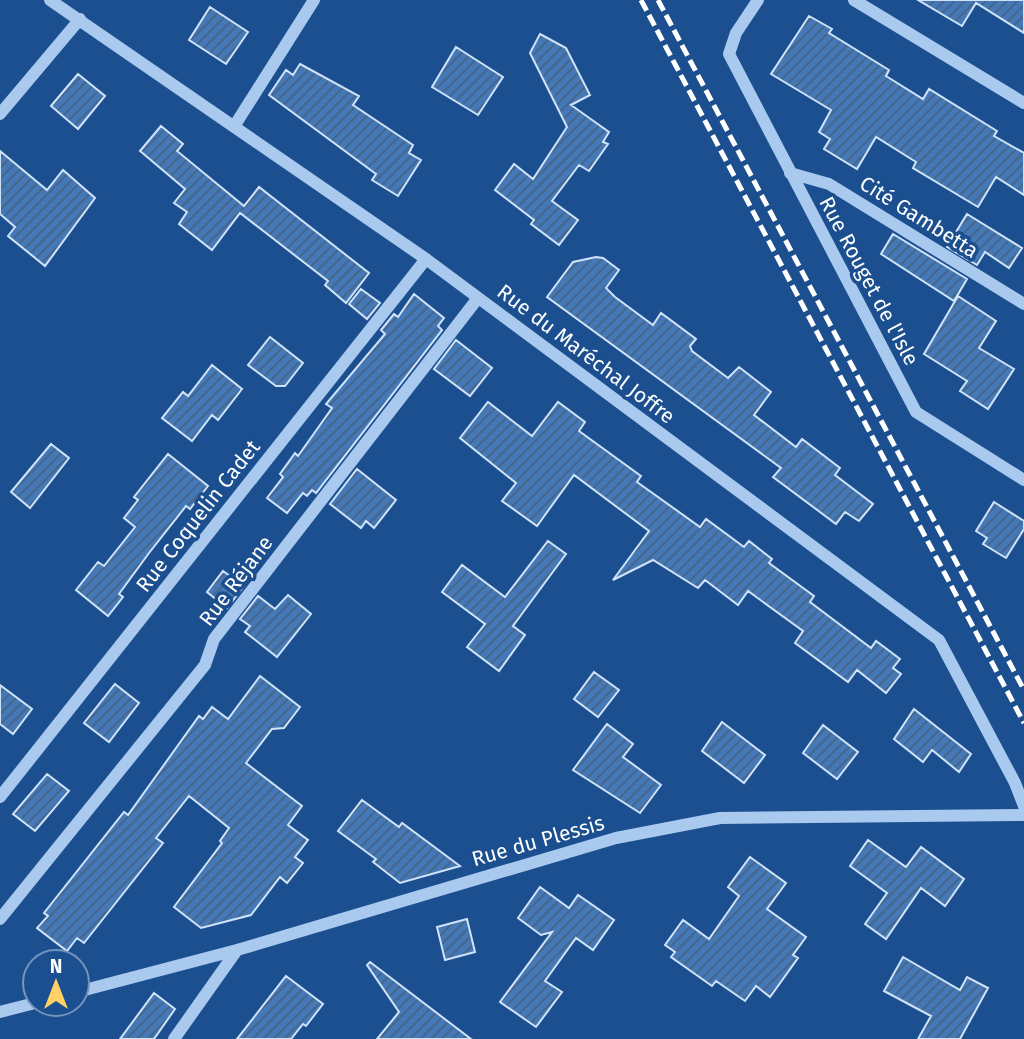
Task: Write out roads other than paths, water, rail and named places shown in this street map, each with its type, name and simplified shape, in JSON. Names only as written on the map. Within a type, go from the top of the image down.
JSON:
[{"type":"street","name":"Rue du Maréchal Joffre","points":[[50,0],[426,259],[939,640],[1015,783],[1024,806]]},
{"type":"street","points":[[235,125],[314,0]]},
{"type":"street","name":"Rue Rouget de l'Isle","points":[[758,0],[736,33],[729,54],[916,412],[1024,480]]},
{"type":"street","points":[[854,0],[1024,103]]},
{"type":"street","points":[[0,114],[79,19]]},
{"type":"street","name":"Cité Gambetta","points":[[790,173],[829,184],[1024,304]]},
{"type":"street","name":"Rue Coquelin Cadet","points":[[0,797],[426,259]]},
{"type":"street","name":"Rue Réjane","points":[[0,919],[205,665],[214,639],[478,298]]},
{"type":"street","name":"Rue du Plessis","points":[[91,988],[237,950],[616,838],[720,818],[1024,815]]},
{"type":"street","points":[[174,1039],[237,950]]},
{"type":"street","points":[[0,1013],[21,1007]]},
{"type":"railway","points":[[641,0],[1024,723]]},
{"type":"railway","points":[[658,0],[1024,690]]}]
